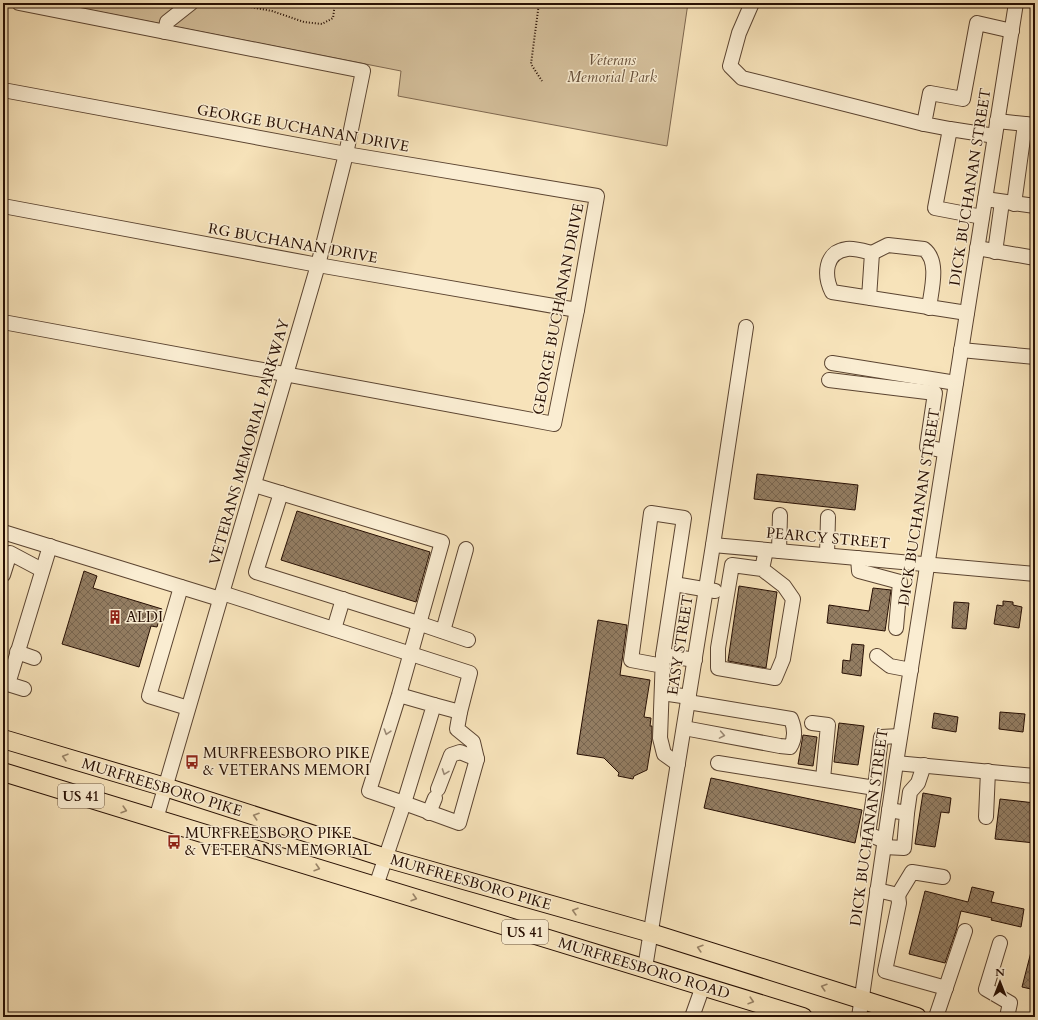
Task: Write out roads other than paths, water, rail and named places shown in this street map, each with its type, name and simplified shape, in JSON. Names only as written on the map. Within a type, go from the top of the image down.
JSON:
[{"type":"main road","name":"MURFREESBORO PIKE","points":[[3,739],[165,787],[386,858],[650,933],[917,1017]]},
{"type":"main road","name":"MURFREESBORO ROAD","points":[[3,772],[803,1017]]},
{"type":"street","points":[[19,3],[165,32],[167,22],[191,3]]},
{"type":"street","points":[[752,3],[739,33],[730,66],[742,78],[924,124],[995,136]]},
{"type":"street","name":"DICK BUCHANAN STREET","points":[[859,1017],[910,670],[1016,3]]},
{"type":"street","points":[[924,124],[930,93],[963,99],[977,23],[1012,31]]},
{"type":"street","name":"VETERANS MEMORIAL PARKWAY","points":[[156,819],[287,376],[318,265],[346,154],[363,71],[165,32]]},
{"type":"street","name":"GEORGE BUCHANAN DRIVE","points":[[3,90],[346,154],[597,196],[577,310],[554,424],[287,376],[3,322]]},
{"type":"street","points":[[995,252],[1030,125],[998,121]]},
{"type":"street","points":[[950,129],[935,208],[982,217]]},
{"type":"street","points":[[985,199],[1035,206]]},
{"type":"street","name":"RG BUCHANAN DRIVE","points":[[3,206],[318,265],[577,310]]},
{"type":"street","points":[[929,308],[934,265],[929,253],[924,249],[888,245],[872,253],[847,249],[835,252],[829,260],[827,283],[832,292],[929,308],[967,314]]},
{"type":"street","points":[[978,248],[1035,258]]},
{"type":"street","points":[[869,298],[872,253]]},
{"type":"street","name":"EASY STREET","points":[[645,968],[696,654],[746,327]]},
{"type":"street","points":[[961,350],[1035,357]]},
{"type":"street","points":[[832,362],[956,383]]},
{"type":"street","points":[[830,380],[935,393],[927,447],[945,451]]},
{"type":"street","points":[[3,532],[181,587],[221,596],[334,629],[410,653],[470,673],[456,729],[474,742],[477,759],[459,823],[369,791],[399,695],[410,653],[418,623],[442,542],[254,485]]},
{"type":"street","points":[[281,493],[256,572],[468,640]]},
{"type":"street","points":[[678,764],[664,754],[660,738],[663,661],[684,518],[651,513],[631,660],[663,661],[718,648]]},
{"type":"street","points":[[762,569],[772,550],[780,515]]},
{"type":"street","points":[[827,555],[828,517]]},
{"type":"street","name":"PEARCY STREET","points":[[713,545],[1035,574]]},
{"type":"street","points":[[24,689],[5,683],[17,652],[50,546]]},
{"type":"street","points":[[443,631],[466,549]]},
{"type":"street","points":[[3,575],[6,552],[42,570]]},
{"type":"street","points":[[858,558],[859,571],[900,582],[896,628]]},
{"type":"street","points":[[732,565],[762,569],[784,586],[793,599],[784,659],[775,678],[718,668],[718,648],[732,565]]},
{"type":"street","points":[[674,584],[726,594]]},
{"type":"street","points":[[181,587],[149,696],[188,708]]},
{"type":"street","points":[[334,629],[343,599]]},
{"type":"street","points":[[898,605],[920,609]]},
{"type":"street","points":[[17,652],[34,658]]},
{"type":"street","points":[[877,656],[890,666],[910,670]]},
{"type":"street","points":[[662,693],[688,700],[791,720],[794,728],[794,741],[790,747],[780,746],[684,728]]},
{"type":"street","points":[[399,695],[460,712]]},
{"type":"street","points":[[376,886],[404,803],[434,705]]},
{"type":"street","points":[[812,723],[828,725],[823,779]]},
{"type":"street","points":[[900,736],[881,737],[868,834],[884,844],[904,848],[910,792],[918,783],[924,765]]},
{"type":"street","points":[[429,813],[451,755],[460,752],[477,759]]},
{"type":"street","points":[[718,763],[874,788]]},
{"type":"street","points":[[896,763],[1035,776]]},
{"type":"street","points":[[986,816],[988,771]]},
{"type":"street","points":[[889,810],[907,813]]},
{"type":"street","points":[[943,877],[912,872],[898,895],[899,903],[885,971],[946,988]]},
{"type":"street","points":[[877,890],[898,895]]},
{"type":"street","points":[[936,1017],[965,931]]},
{"type":"street","points":[[1000,943],[986,989],[1010,1003],[1007,1017]]},
{"type":"street","points":[[692,1017],[703,986]]},
{"type":"place","name":"ALDI","points":[[115,617]]},
{"type":"place","name":"MURFREESBORO PIKE & VETERANS MEMORI","points":[[192,762]]},
{"type":"place","name":"MURFREESBORO PIKE & VETERANS MEMORIAL","points":[[174,842]]},
{"type":"park label","name":"Veterans Memorial Park","points":[[612,68]]}]
